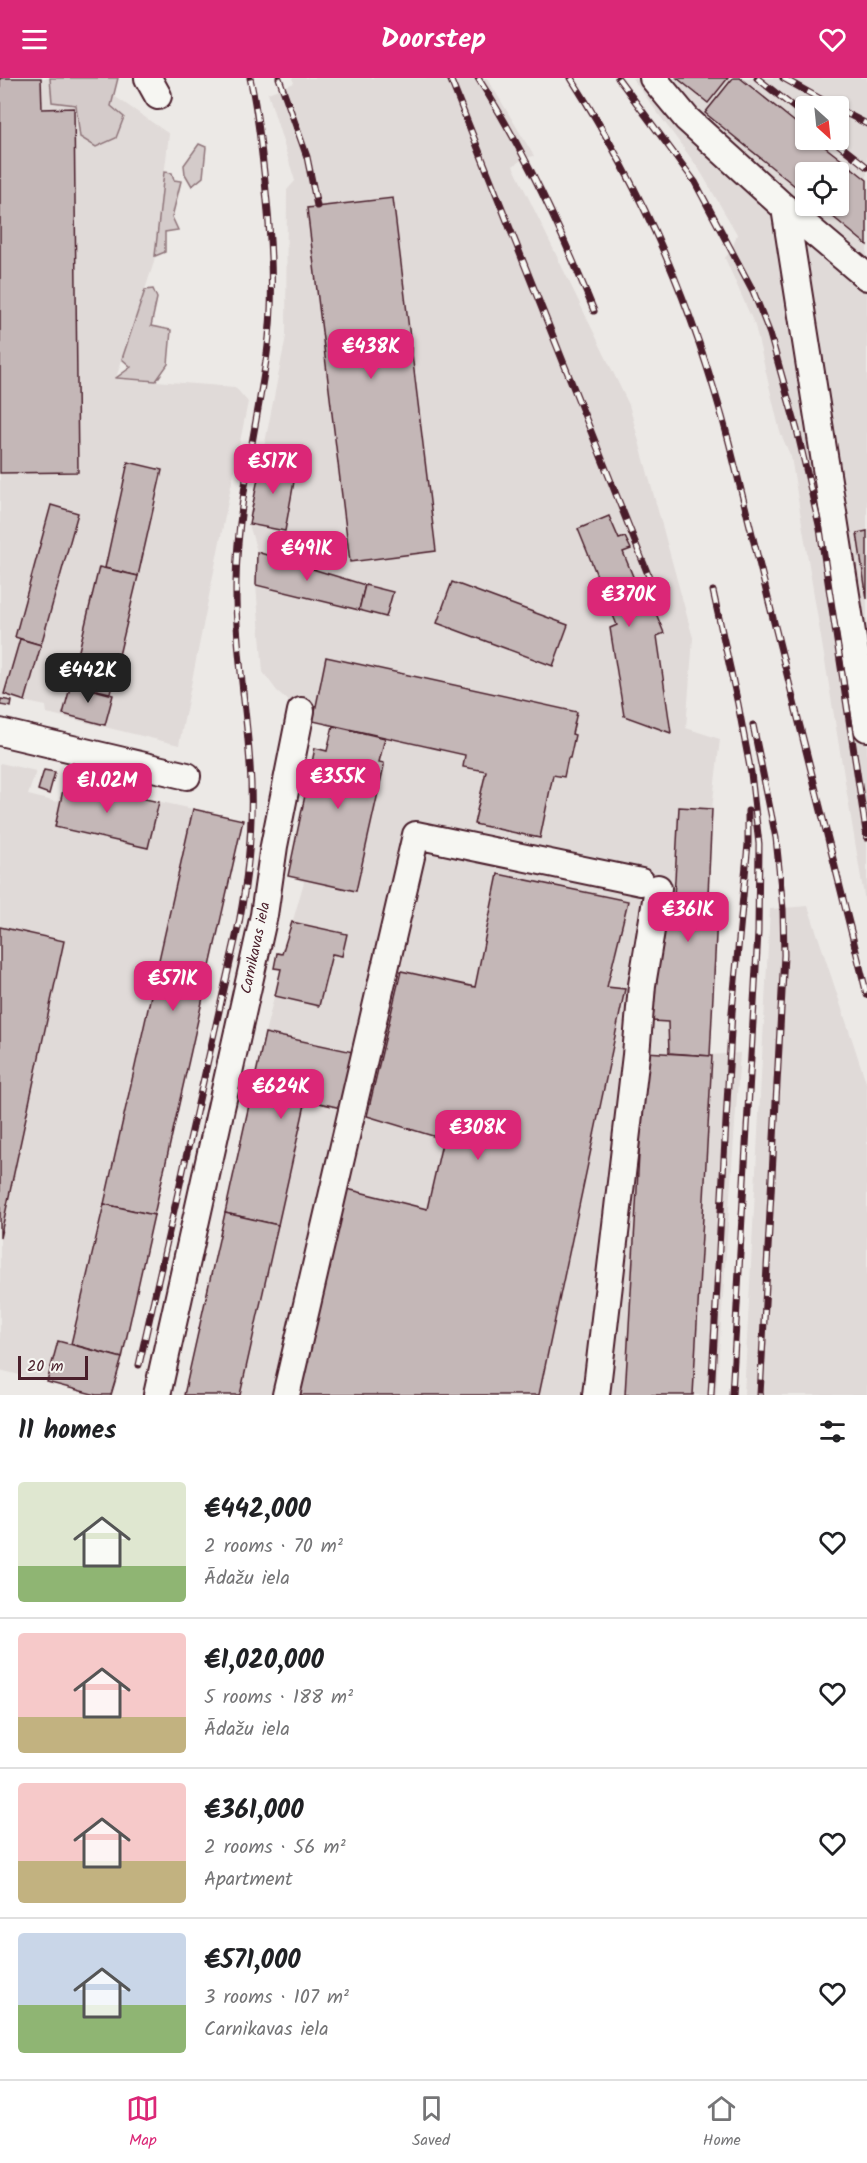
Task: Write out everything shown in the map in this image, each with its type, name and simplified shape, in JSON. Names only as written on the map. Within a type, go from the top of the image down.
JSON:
[{"type":"street","points":[[653,78],[687,118],[785,208],[867,278]]},
{"type":"street","points":[[785,208],[867,728]]},
{"type":"street","name":"Carnikavas iela","points":[[157,1395],[264,915],[274,846],[301,711]]},
{"type":"street","points":[[0,732],[187,776]]},
{"type":"street","points":[[286,1395],[416,835],[649,885],[636,1055],[596,1395]]},
{"type":"shaded area","points":[[0,78],[99,78],[107,91],[169,134],[154,262],[116,378],[235,387],[248,402],[179,745],[47,713],[46,706],[0,696]]},
{"type":"shaded area","points":[[50,78],[118,78],[111,106],[124,117],[116,138],[96,147],[80,137],[76,105],[52,102]]},
{"type":"shaded area","points":[[292,78],[487,78],[534,156],[524,158],[513,166],[629,405],[693,638],[686,728],[720,739],[712,809],[708,895],[710,1055],[740,1053],[716,1395],[184,1395],[281,969],[274,968],[277,953],[282,954],[285,941],[287,941],[304,882],[288,876],[315,748],[327,750],[333,726],[313,721],[277,691],[263,672],[256,585],[257,552],[249,524],[286,336],[287,190],[295,181],[268,93],[294,83]]},
{"type":"shaded area","points":[[632,78],[867,78],[867,914],[791,457],[780,432],[755,326],[725,258],[732,249],[737,234],[699,169]]},
{"type":"shaded area","points":[[199,144],[206,147],[203,177],[192,186],[185,174],[184,165]]},
{"type":"shaded area","points":[[164,172],[172,173],[174,180],[181,181],[172,217],[178,230],[165,232],[165,252],[155,256]]},
{"type":"shaded area","points":[[153,289],[157,298],[151,326],[171,330],[168,364],[156,381],[116,378],[131,367],[122,359],[145,290]]},
{"type":"shaded area","points":[[0,763],[36,771],[28,795],[57,802],[65,781],[193,809],[71,1344],[58,1342],[47,1382],[0,1370]]},
{"type":"shaded area","points":[[808,906],[867,1085],[867,1395],[744,1395],[770,909]]},
{"type":"building","points":[[0,78],[41,78],[42,109],[74,108],[78,472],[0,473]]},
{"type":"building","points":[[677,78],[728,78],[708,103]]},
{"type":"building","points":[[733,78],[740,78],[795,122],[795,150],[829,150],[844,162],[795,162],[795,186],[705,113]]},
{"type":"building","points":[[852,168],[867,180],[867,245],[832,216],[849,216],[849,171]]},
{"type":"building","points":[[393,198],[436,551],[350,562],[307,208]]},
{"type":"building","points":[[262,458],[297,465],[285,531],[249,524]]},
{"type":"building","points":[[128,462],[162,470],[138,576],[105,568]]},
{"type":"building","points":[[51,505],[78,513],[41,645],[15,637]]},
{"type":"building","points":[[609,516],[619,539],[625,537],[631,549],[623,552],[648,613],[655,611],[664,633],[657,636],[671,733],[624,716],[610,628],[617,625],[578,529]]},
{"type":"building","points":[[867,531],[867,599],[857,533]]},
{"type":"building","points":[[257,552],[365,585],[359,610],[256,585]]},
{"type":"building","points":[[99,567],[138,576],[110,693],[71,684]]},
{"type":"building","points":[[452,582],[568,625],[553,666],[437,623]]},
{"type":"building","points":[[365,585],[393,592],[386,617],[359,610]]},
{"type":"building","points":[[20,639],[41,645],[25,701],[4,694]]},
{"type":"building","points":[[326,657],[577,712],[570,758],[568,758],[564,777],[553,775],[540,838],[474,824],[486,771],[463,767],[465,755],[313,721]]},
{"type":"building","points":[[71,684],[113,695],[105,725],[63,714]]},
{"type":"building","points":[[1,699],[12,701],[11,707],[0,705]]},
{"type":"building","points":[[333,726],[385,738],[379,762],[384,763],[384,766],[356,891],[288,876],[315,748],[327,751]]},
{"type":"building","points":[[44,770],[55,772],[49,794],[38,790]]},
{"type":"building","points":[[65,781],[159,802],[148,848],[55,827]]},
{"type":"building","points":[[679,807],[712,809],[708,895],[718,895],[710,1056],[669,1053],[668,1022],[652,1021],[657,916],[673,916]]},
{"type":"building","points":[[193,809],[243,820],[154,1215],[104,1204]]},
{"type":"building","points":[[498,874],[628,901],[607,987],[625,989],[539,1395],[295,1395],[343,1188],[427,1209],[443,1139],[367,1116],[401,971],[475,987]]},
{"type":"building","points":[[292,922],[347,934],[342,956],[332,954],[319,1006],[275,996],[281,969],[274,968],[277,953],[282,954]]},
{"type":"building","points":[[0,927],[64,941],[0,1238]]},
{"type":"building","points":[[265,1033],[353,1052],[341,1108],[306,1100],[278,1225],[225,1213]]},
{"type":"building","points":[[645,1052],[712,1056],[693,1395],[625,1395]]},
{"type":"building","points":[[104,1204],[154,1215],[122,1358],[71,1344]]},
{"type":"building","points":[[225,1213],[278,1225],[240,1395],[184,1395]]},
{"type":"building","points":[[58,1341],[122,1358],[111,1395],[96,1395],[47,1382]]},
{"type":"railway","points":[[139,1365],[239,923],[250,844],[251,785],[237,629],[237,554],[243,497],[267,354],[271,289],[265,181],[250,78]]},
{"type":"railway","points":[[279,78],[307,157],[317,206]]},
{"type":"railway","points":[[450,78],[657,597]]},
{"type":"railway","points":[[478,78],[541,192],[594,311]]},
{"type":"railway","points":[[571,78],[598,122],[644,209],[665,254],[700,345],[729,442],[867,995]]},
{"type":"railway","points":[[618,78],[695,182],[753,291],[770,334],[797,430],[820,529],[867,838]]},
{"type":"railway","points":[[757,78],[795,108]]},
{"type":"railway","points":[[783,78],[815,96]]},
{"type":"railway","points":[[849,115],[867,124]]},
{"type":"railway","points":[[846,150],[867,167]]},
{"type":"railway","points":[[713,591],[751,773],[759,844],[758,932],[732,1395]]},
{"type":"railway","points":[[753,725],[776,838],[783,909],[784,955],[760,1395]]},
{"type":"railway","points":[[711,1395],[732,1012],[748,844],[748,811]]}]
